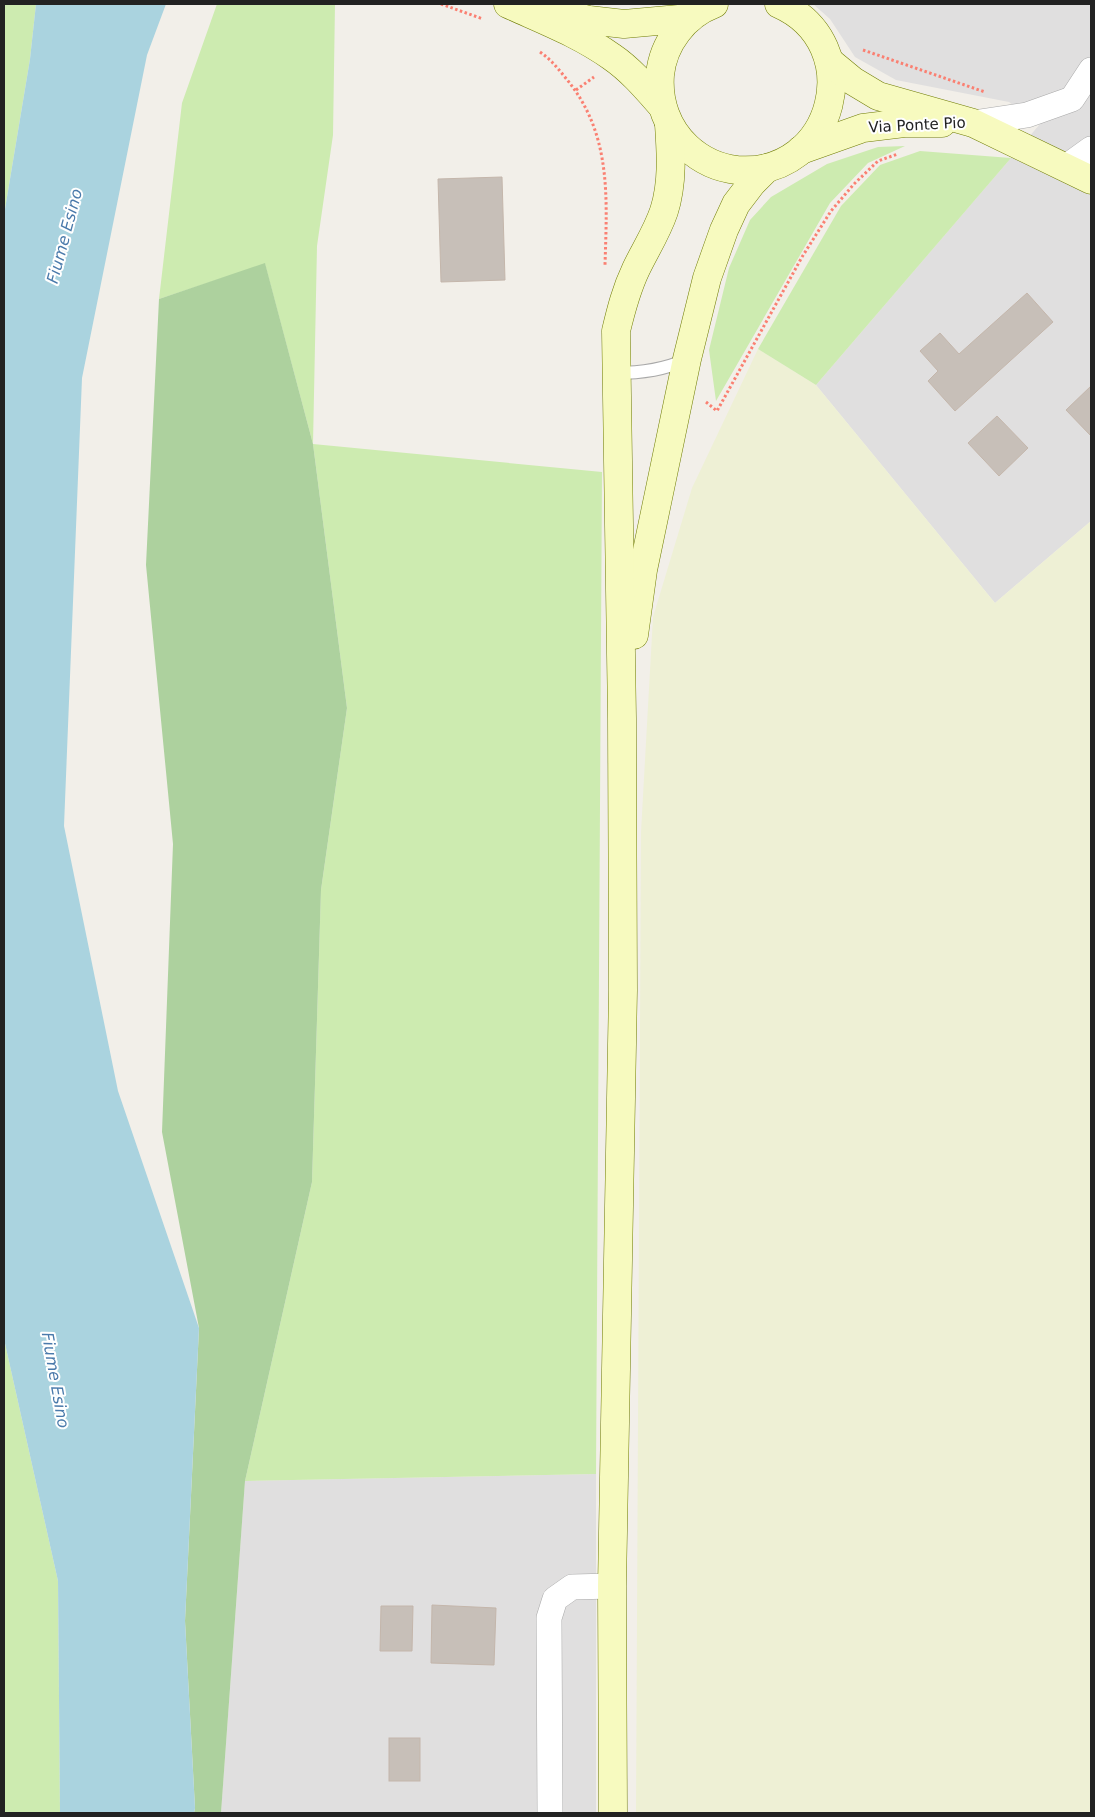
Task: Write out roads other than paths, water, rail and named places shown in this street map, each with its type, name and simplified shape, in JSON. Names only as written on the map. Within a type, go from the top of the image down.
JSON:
[{"type":"main road","name":"Via Ponte Pio","points":[[508,4],[584,39],[614,57],[639,81],[666,115],[686,147],[710,163],[738,170],[767,168],[786,161],[802,150],[815,136],[825,119],[831,100],[830,62],[822,44],[812,28],[798,14],[779,4]]},
{"type":"main road","points":[[523,4],[589,20],[624,24],[704,8]]},
{"type":"main road","points":[[613,1813],[612,1586],[623,990],[622,718],[616,331],[625,294],[636,268],[653,239],[664,211],[669,189],[672,159],[666,115],[659,86],[661,67],[667,48],[677,32],[704,8]]},
{"type":"main road","name":"Via Ponte Pio","points":[[830,62],[853,81],[878,96],[973,123]]},
{"type":"main road","name":"Via Ponte Pio","points":[[802,150],[863,128],[904,123],[973,123]]},
{"type":"main road","points":[[973,123],[1091,180]]},
{"type":"main road","points":[[622,718],[643,570],[684,372],[707,278],[724,230],[736,204],[752,183],[767,168]]},
{"type":"street","points":[[973,123],[1027,115],[1072,99],[1091,70]]},
{"type":"street","points":[[1066,167],[1091,149]]},
{"type":"street","points":[[550,1813],[549,1618],[555,1599],[572,1588],[612,1586]]},
{"type":"lane","points":[[616,373],[636,374],[670,367],[684,372]]},
{"type":"water","name":"Fiume Esino","points":[[36,4],[166,4],[147,55],[82,378],[64,826],[118,1091],[199,1328],[185,1621],[194,1813],[60,1813],[58,1581],[4,1339],[4,215],[30,59]]}]
